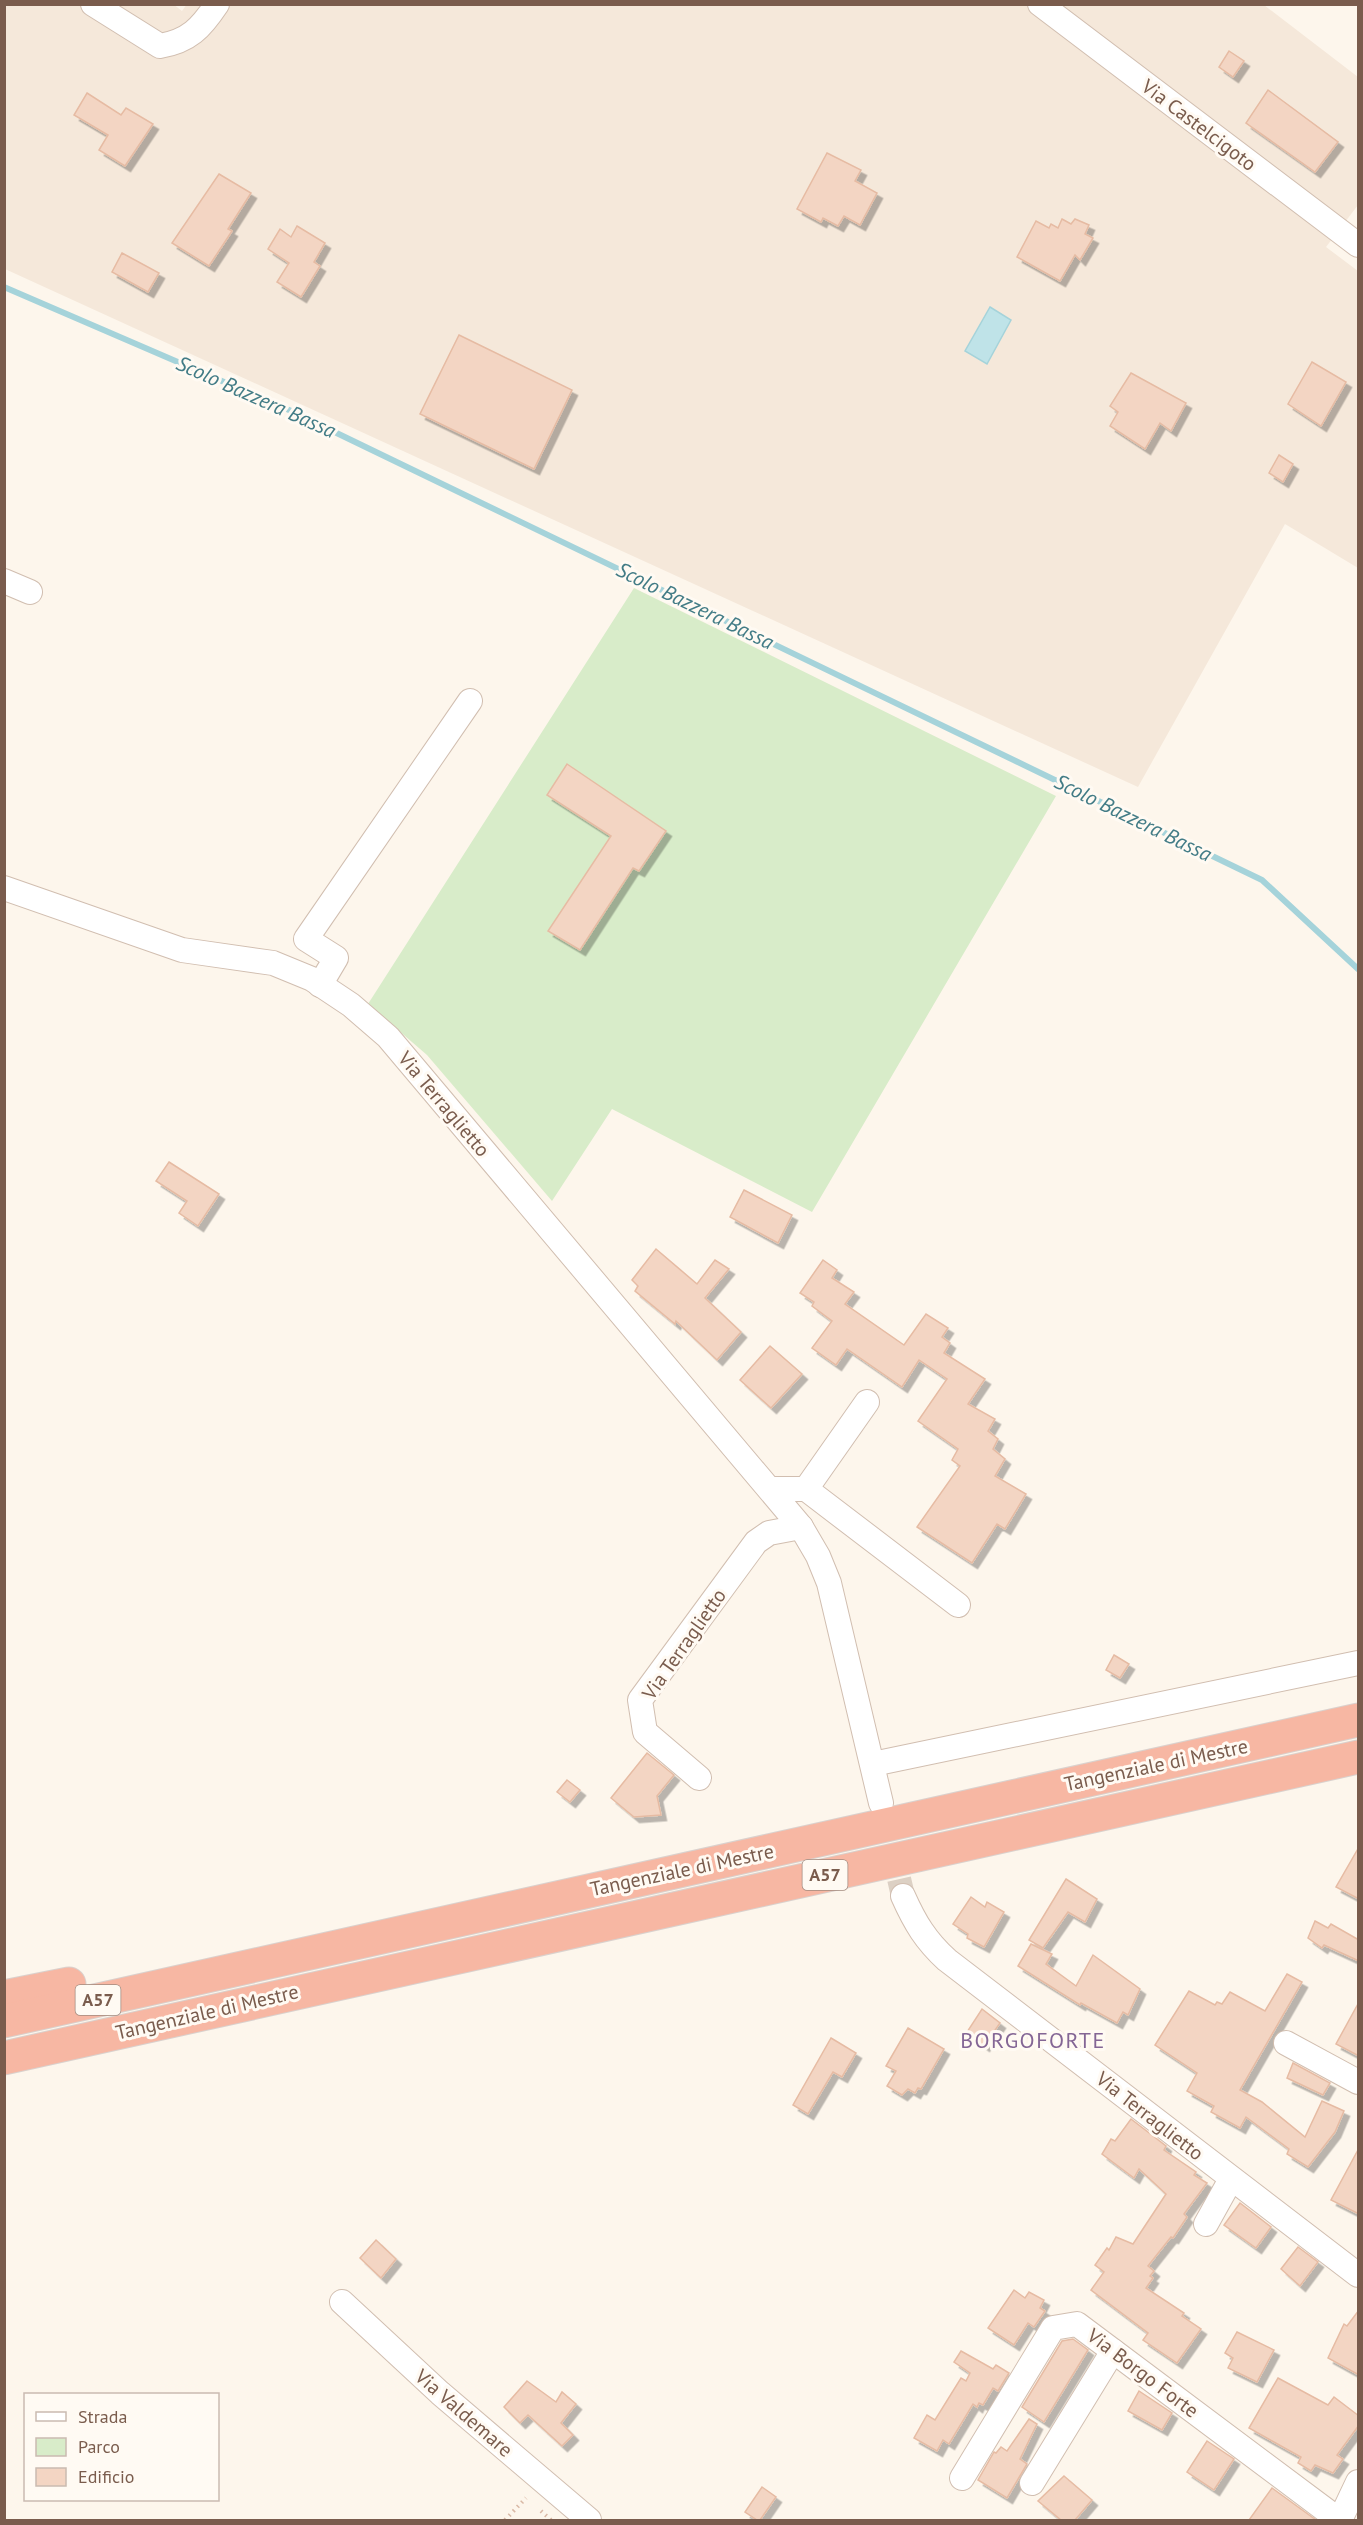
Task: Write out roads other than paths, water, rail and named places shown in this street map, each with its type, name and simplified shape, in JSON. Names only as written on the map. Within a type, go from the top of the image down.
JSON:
[{"type":"highway","name":"Tangenziale di Mestre","points":[[4,2021],[1359,1719]]},
{"type":"highway","name":"Tangenziale di Mestre","points":[[4,2058],[1359,1757]]},
{"type":"highway","name":"A57","points":[[4,1997],[86,1981],[191,1980]]},
{"type":"street","points":[[93,4],[160,46],[180,43],[206,21],[217,4]]},
{"type":"street","name":"Via Castelcigoto","points":[[1040,4],[1359,245]]},
{"type":"street","points":[[4,581],[30,592]]},
{"type":"street","points":[[320,985],[336,958],[306,939],[470,701]]},
{"type":"street","name":"Via Terraglietto","points":[[4,888],[182,950],[273,963],[320,985],[351,1005],[388,1037],[801,1527],[818,1556],[829,1583],[881,1803]]},
{"type":"street","points":[[806,1489],[867,1402]]},
{"type":"street","points":[[771,1489],[806,1489],[958,1605]]},
{"type":"street","name":"Via Terraglietto","points":[[699,1778],[645,1732],[640,1700],[756,1542],[769,1533],[801,1527]]},
{"type":"street","points":[[873,1764],[1359,1663]]},
{"type":"street","name":"Via Terraglietto","points":[[903,1896],[915,1924],[927,1942],[947,1960],[1359,2275]]},
{"type":"street","points":[[1287,2043],[1359,2082]]},
{"type":"street","points":[[1206,2224],[1231,2179]]},
{"type":"street","name":"Via Valdemare","points":[[342,2302],[440,2393],[589,2520]]},
{"type":"street","name":"Via Borgo Forte","points":[[962,2478],[1053,2328],[1077,2324],[1339,2520]]},
{"type":"street","points":[[1032,2482],[1113,2351]]},
{"type":"street","points":[[1339,2520],[1359,2482]]},
{"type":"water","points":[[990,307],[1011,320],[987,364],[965,351]]},
{"type":"waterway","name":"Scolo Bazzera Bassa","points":[[4,287],[289,410],[1262,880],[1358,969]]},
{"type":"tunnel","points":[[883,1809],[903,1896]]},
{"type":"district","name":"BORGOFORTE","points":[[1033,2040]]}]
